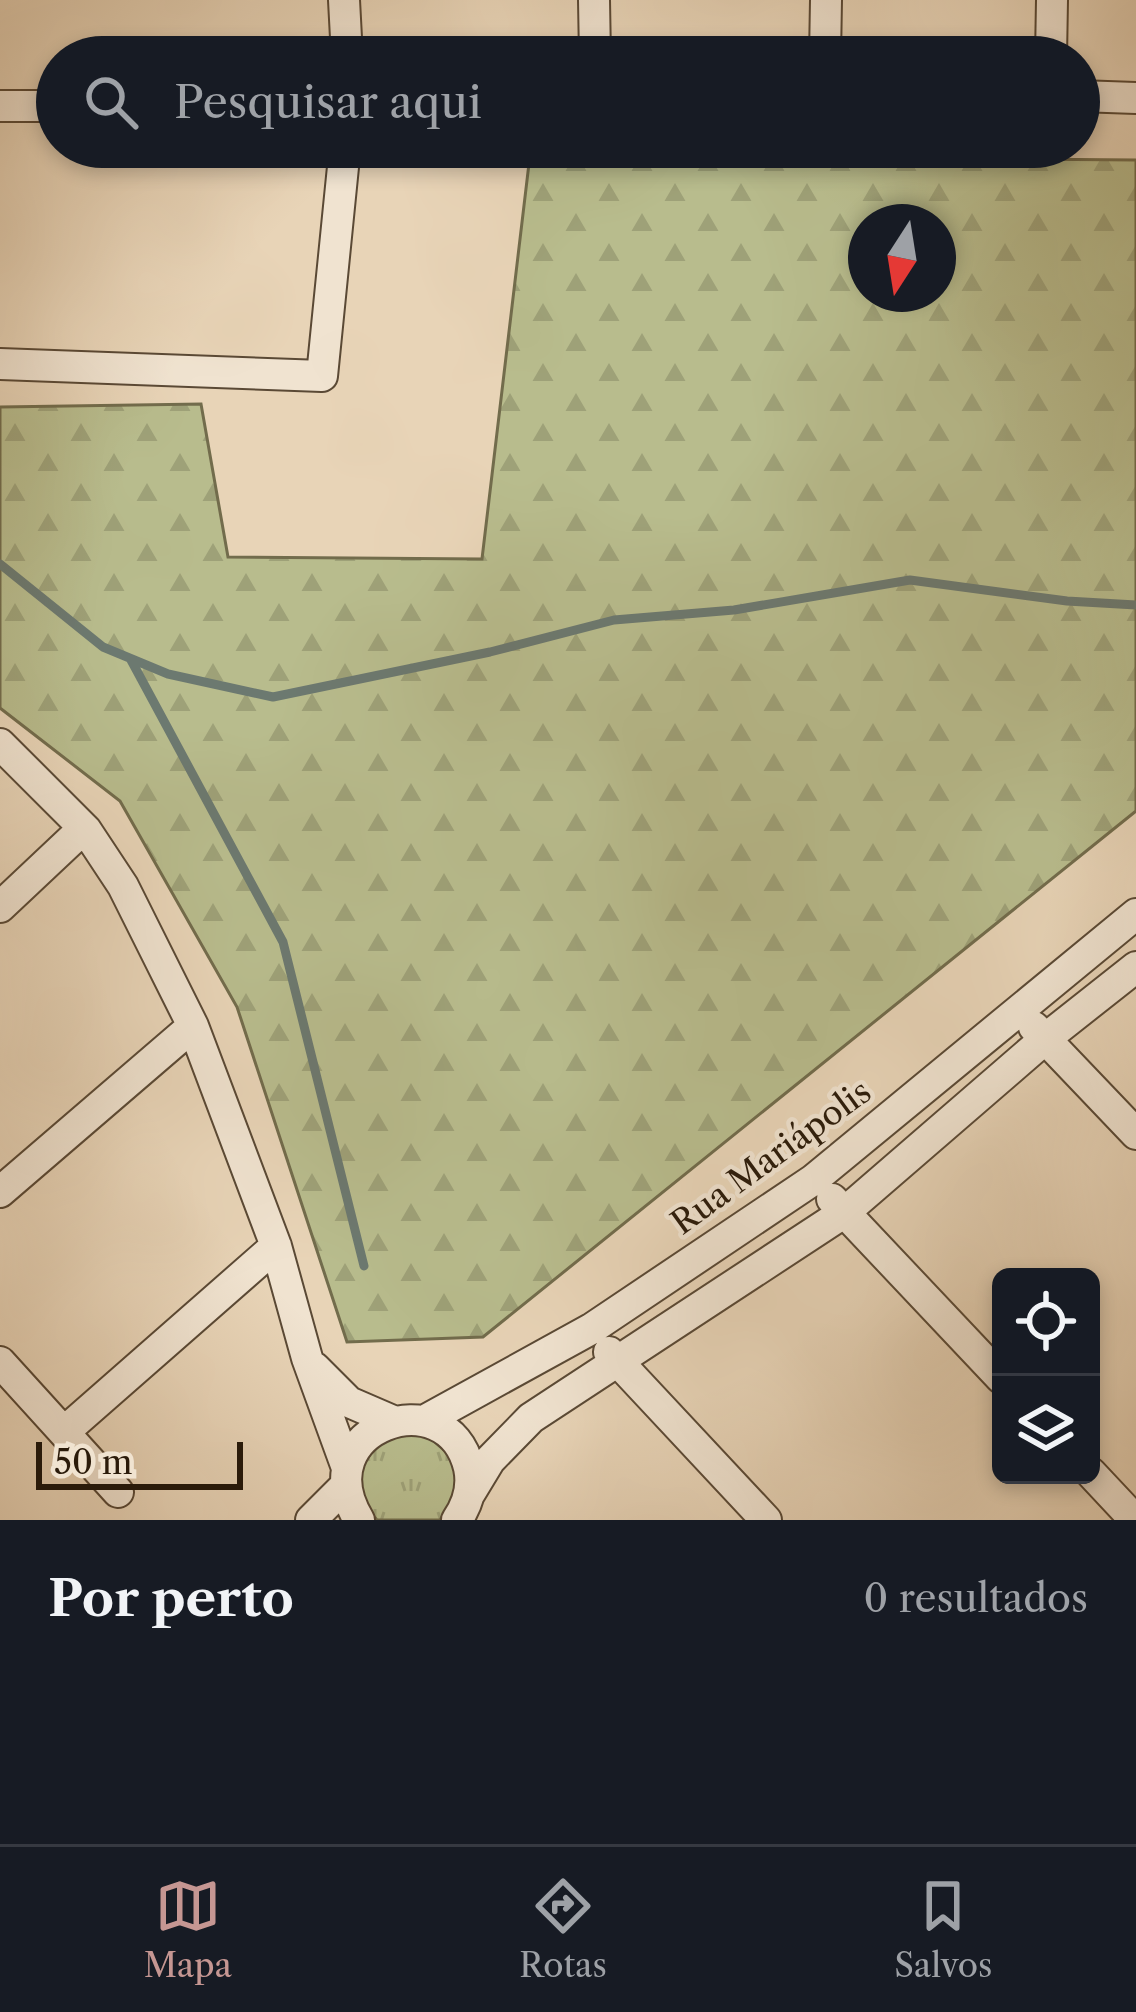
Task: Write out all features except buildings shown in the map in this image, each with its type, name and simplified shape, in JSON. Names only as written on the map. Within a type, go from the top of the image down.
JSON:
[{"type":"street","points":[[344,0],[346,36]]},
{"type":"street","points":[[594,0],[595,36]]},
{"type":"street","points":[[825,36],[826,0]]},
{"type":"street","points":[[1051,36],[1052,0]]},
{"type":"street","points":[[1100,97],[1136,98]]},
{"type":"street","points":[[0,106],[36,106]]},
{"type":"street","points":[[0,364],[322,376],[343,168]]},
{"type":"street","points":[[0,744],[84,828],[123,886],[193,1026],[276,1246],[359,1520]]},
{"type":"street","points":[[0,907],[84,828]]},
{"type":"street","name":"Rua Mariápolis","points":[[347,1477],[363,1438],[408,1421],[591,1328],[813,1180],[1136,914]]},
{"type":"street","points":[[464,1511],[490,1460],[512,1435],[560,1398],[845,1212],[1136,967]]},
{"type":"street","points":[[1017,1010],[1136,1134]]},
{"type":"street","points":[[0,1192],[193,1026]]},
{"type":"street","points":[[813,1180],[999,1376]]},
{"type":"street","points":[[64,1432],[276,1246]]},
{"type":"street","points":[[591,1328],[618,1364],[766,1520]]},
{"type":"street","points":[[307,1358],[349,1402],[455,1440],[471,1474],[464,1511]]},
{"type":"street","points":[[0,1362],[118,1492]]},
{"type":"street","points":[[310,1520],[347,1477]]},
{"type":"street","points":[[1100,1483],[1135,1520]]},
{"type":"green space","points":[[1100,160],[1136,160],[1136,811],[483,1337],[347,1342],[237,1007],[120,801],[0,708],[0,407],[201,404],[228,557],[482,559],[528,168],[1100,168]]},
{"type":"green space","points":[[396,1433],[427,1435],[452,1457],[458,1491],[440,1520],[377,1520],[367,1507],[361,1471],[373,1451]]},
{"type":"waterway","points":[[0,564],[103,647],[168,674],[273,697],[490,652],[614,620],[734,610],[910,580],[1067,601],[1136,605]]},
{"type":"waterway","points":[[131,660],[283,942],[364,1266]]}]
